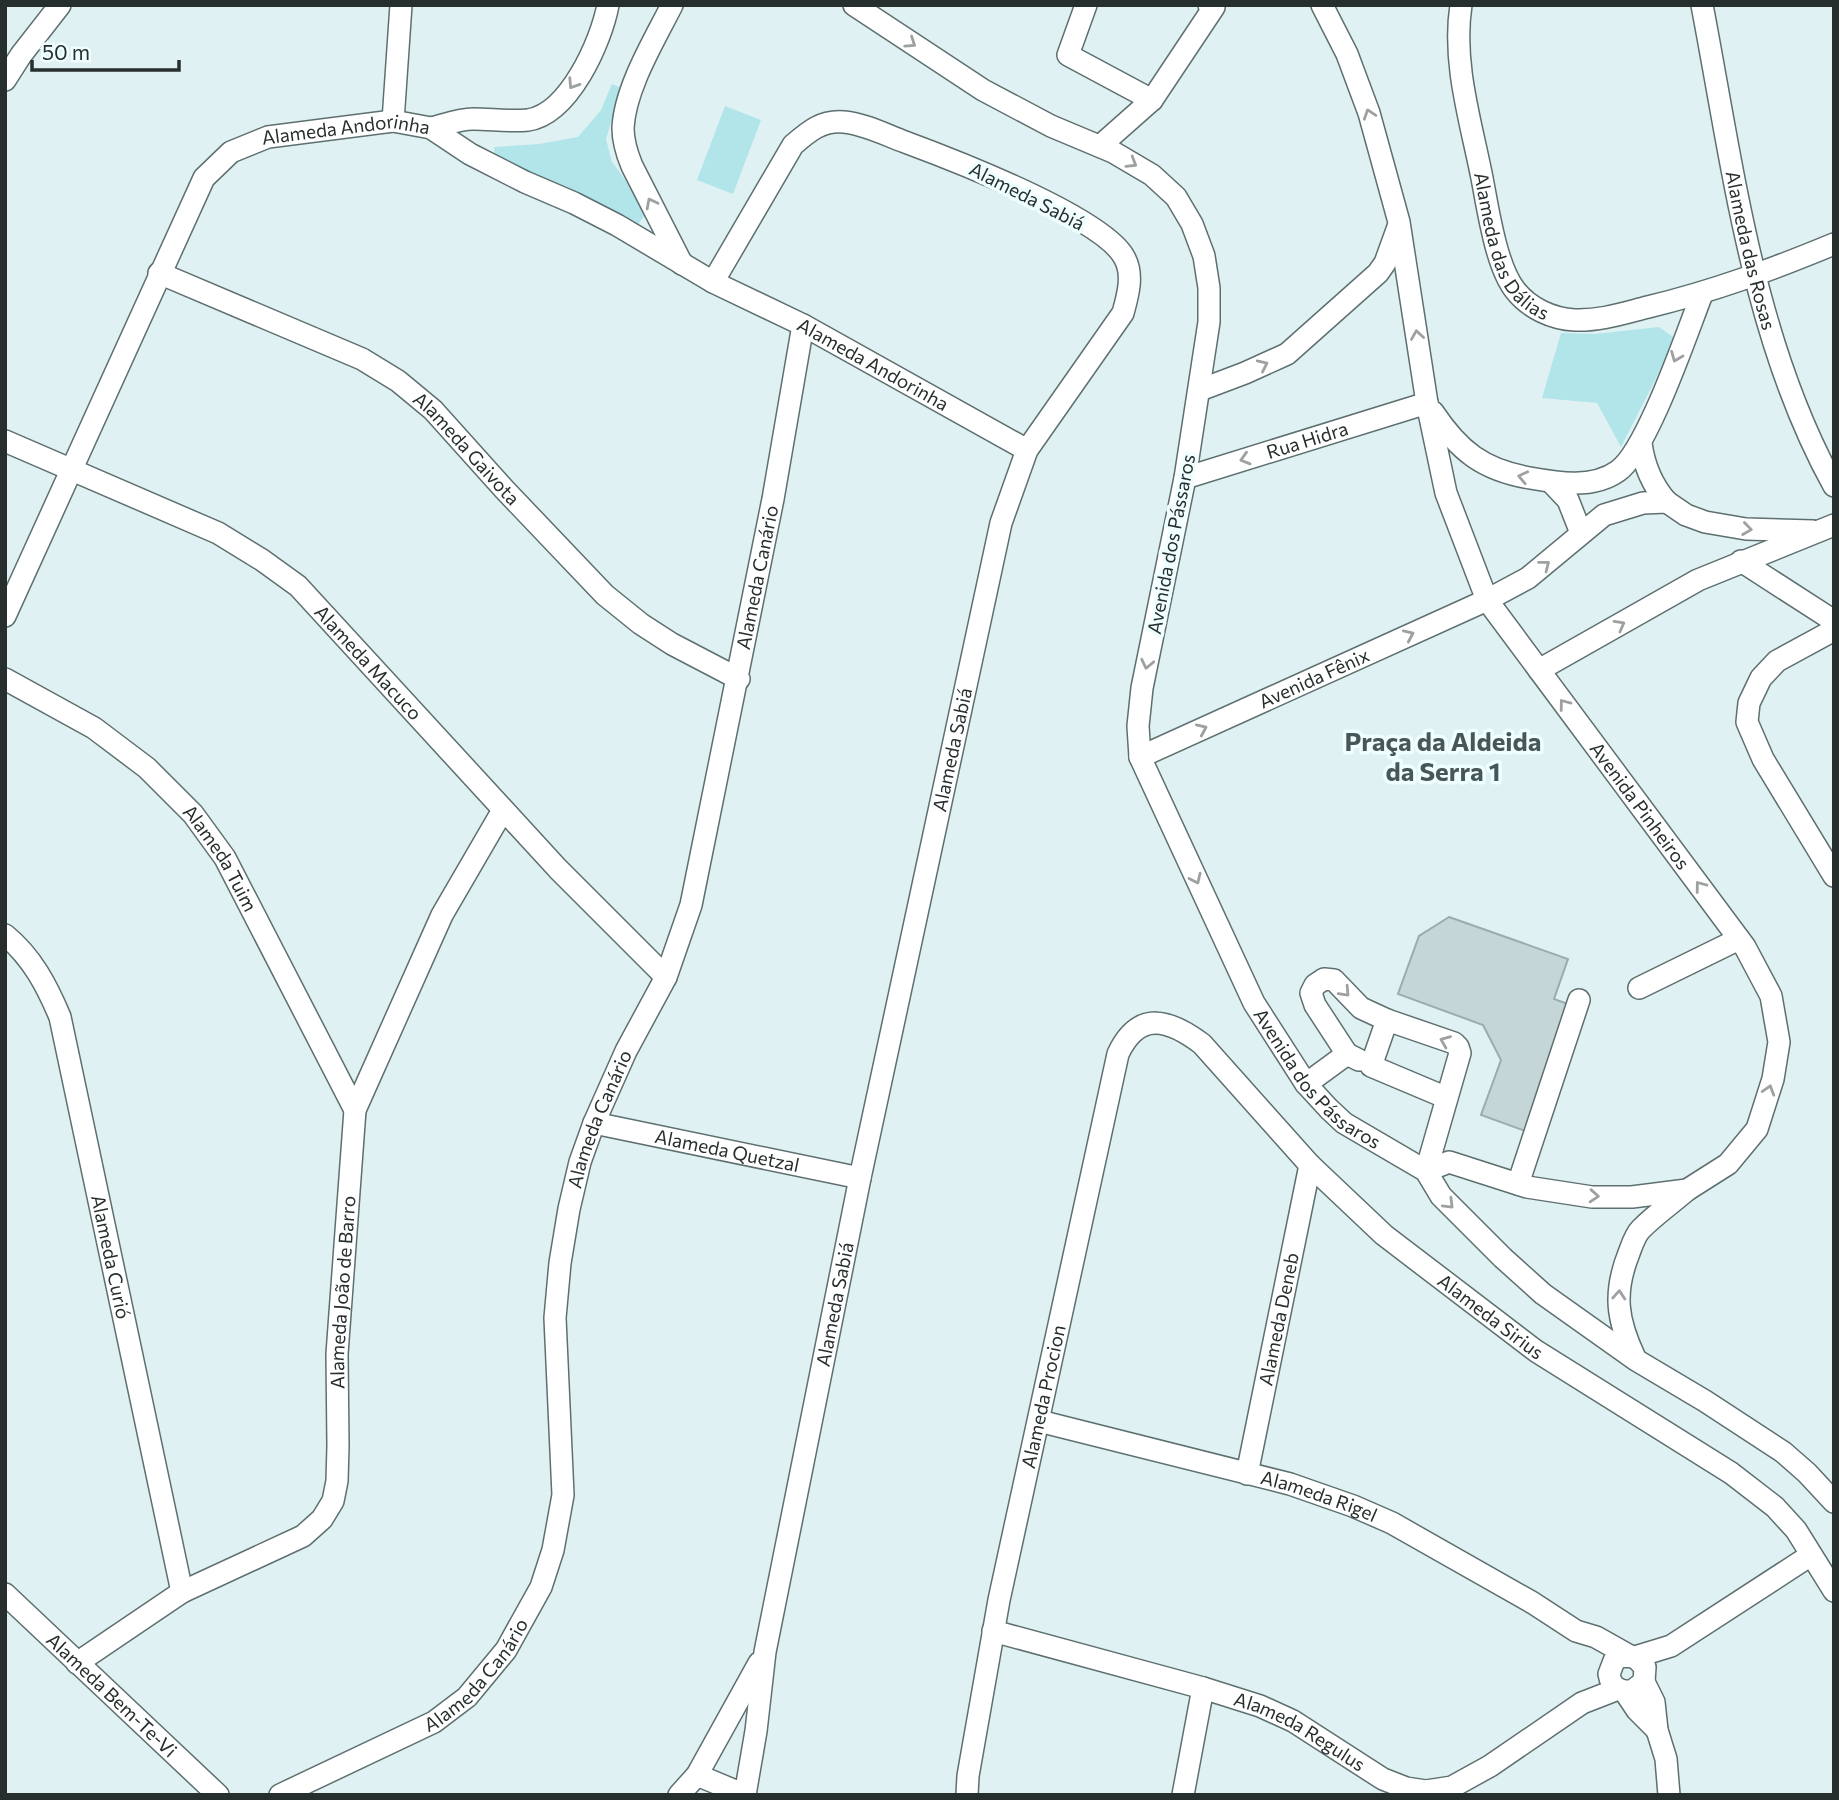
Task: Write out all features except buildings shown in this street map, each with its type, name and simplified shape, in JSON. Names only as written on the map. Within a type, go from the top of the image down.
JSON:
[{"type":"street","points":[[5,80],[60,5]]},
{"type":"street","points":[[393,121],[401,5]]},
{"type":"street","points":[[431,128],[471,119],[529,120],[547,114],[559,104],[575,83],[605,23],[608,5]]},
{"type":"street","points":[[672,5],[628,102],[623,130],[625,150],[632,166],[682,264]]},
{"type":"street","name":"Avenida dos Pássaros","points":[[854,5],[983,90],[1051,126],[1100,146],[1152,175],[1176,197],[1192,224],[1204,256],[1209,288],[1209,322],[1185,478],[1142,688],[1138,726],[1140,757],[1254,1003],[1306,1084],[1344,1123],[1426,1171],[1441,1196],[1503,1258],[1553,1301],[1636,1360],[1783,1452],[1834,1502]]},
{"type":"street","points":[[1086,5],[1068,55],[1152,100]]},
{"type":"street","points":[[1100,146],[1152,100],[1214,7],[1209,5]]},
{"type":"street","points":[[1322,5],[1347,54],[1369,113],[1399,222],[1427,403],[1448,435],[1466,453],[1487,466],[1551,482],[1574,484],[1600,480],[1619,471],[1641,443],[1702,294]]},
{"type":"street","name":"Alameda das Dálias","points":[[1461,5],[1458,29],[1460,64],[1489,215],[1504,270],[1513,288],[1536,309],[1572,320],[1599,319],[1702,294],[1755,277],[1834,244]]},
{"type":"street","name":"Alameda das Rosas","points":[[1702,5],[1755,277],[1804,430],[1834,486]]},
{"type":"street","points":[[470,154],[471,119]]},
{"type":"street","name":"Alameda Andorinha","points":[[5,616],[204,178],[231,152],[268,136],[393,121],[431,128],[470,154],[617,225],[713,282],[803,325],[1027,450]]},
{"type":"street","name":"Alameda Sabiá","points":[[713,282],[793,145],[810,129],[828,122],[846,122],[868,128],[954,160],[1074,216],[1117,246],[1126,259],[1130,275],[1123,313],[1027,450],[1001,523],[860,1178],[765,1652],[745,1795]]},
{"type":"street","points":[[1200,390],[1287,354],[1378,273],[1390,253],[1399,222]]},
{"type":"street","name":"Alameda Gaivota","points":[[159,273],[362,359],[398,381],[433,411],[605,595],[661,637],[738,679]]},
{"type":"street","name":"Alameda Canário","points":[[280,1795],[434,1721],[467,1697],[506,1650],[541,1587],[554,1550],[563,1495],[555,1318],[560,1263],[580,1162],[626,1051],[666,977],[691,905],[774,499],[803,325]]},
{"type":"street","name":"Rua Hidra","points":[[1185,478],[1427,403]]},
{"type":"street","name":"Avenida Pinheiros","points":[[1427,403],[1446,493],[1487,600],[1739,939],[1771,996],[1779,1042],[1773,1079],[1757,1129],[1728,1164],[1687,1190],[1639,1231],[1623,1268],[1618,1310],[1624,1335],[1636,1360]]},
{"type":"street","name":"Alameda Macuco","points":[[5,441],[218,533],[298,586],[558,869],[666,977]]},
{"type":"street","points":[[1641,443],[1644,463],[1660,494],[1686,515],[1705,522],[1774,532],[1813,531]]},
{"type":"street","points":[[1551,482],[1569,500],[1581,533]]},
{"type":"street","name":"Avenida Fênix","points":[[1140,757],[1487,600],[1528,578],[1604,515],[1643,503],[1667,502]]},
{"type":"street","points":[[1539,670],[1698,580],[1813,531],[1834,525]]},
{"type":"street","points":[[1741,561],[1834,621]]},
{"type":"street","points":[[1834,630],[1777,661],[1761,678],[1749,703],[1747,722],[1763,759],[1834,876]]},
{"type":"street","name":"Alameda Tuim","points":[[5,679],[94,728],[147,768],[192,814],[225,858],[355,1110]]},
{"type":"street","name":"Alameda João de Barro","points":[[77,1663],[182,1592],[303,1536],[322,1519],[333,1501],[337,1481],[338,1446],[337,1354],[355,1110],[442,915],[503,810]]},
{"type":"street","name":"Alameda Curió","points":[[5,936],[34,967],[48,987],[63,1028],[182,1592]]},
{"type":"street","points":[[1639,988],[1739,939]]},
{"type":"street","points":[[1426,1171],[1460,1053],[1458,1046],[1361,1008],[1334,980],[1324,979],[1315,985],[1311,993],[1315,1005],[1347,1054],[1447,1098]]},
{"type":"street","points":[[1426,1171],[1449,1162],[1522,1185],[1579,1000]]},
{"type":"street","points":[[1371,1066],[1387,1020]]},
{"type":"street","name":"Alameda Sirius","points":[[1160,1022],[1184,1031],[1202,1044],[1310,1165],[1384,1235],[1536,1351],[1731,1474],[1775,1507],[1796,1530],[1834,1591]]},
{"type":"street","name":"Alameda Procion","points":[[967,1795],[993,1631],[1118,1054],[1124,1041],[1137,1028],[1160,1022]]},
{"type":"street","points":[[1306,1084],[1347,1054]]},
{"type":"street","name":"Alameda Quetzal","points":[[594,1123],[860,1178]]},
{"type":"street","name":"Alameda Deneb","points":[[1247,1474],[1310,1165]]},
{"type":"street","name":"Avenida Pinheiros","points":[[1522,1185],[1592,1197],[1632,1197],[1687,1190]]},
{"type":"street","name":"Alameda Rigel","points":[[1039,1420],[1290,1484],[1392,1523],[1533,1603],[1576,1631],[1616,1646],[1637,1710],[1657,1730],[1666,1759],[1669,1795]]},
{"type":"street","name":"Alameda Regulus","points":[[993,1631],[1260,1706],[1293,1721],[1383,1779],[1406,1788],[1426,1791],[1452,1787],[1490,1766],[1627,1674],[1661,1661],[1671,1646],[1811,1555]]},
{"type":"street","name":"Alameda Bem-Te-Vi","points":[[5,1594],[218,1795]]},
{"type":"street","points":[[679,1795],[697,1775],[765,1652]]},
{"type":"street","points":[[1183,1795],[1203,1688]]},
{"type":"street","points":[[697,1775],[745,1795]]},
{"type":"shaded area","points":[[612,84],[621,88],[606,139],[612,162],[629,185],[645,215],[637,226],[568,187],[495,159],[494,147],[539,144],[578,137],[601,110]]},
{"type":"shaded area","points":[[725,106],[761,120],[733,194],[697,180]]},
{"type":"shaded area","points":[[1659,327],[1676,339],[1621,447],[1597,403],[1542,398],[1561,333],[1595,334]]},
{"type":"district","name":"Praça da Aldeida da Serra 1","points":[[1443,757]]}]
